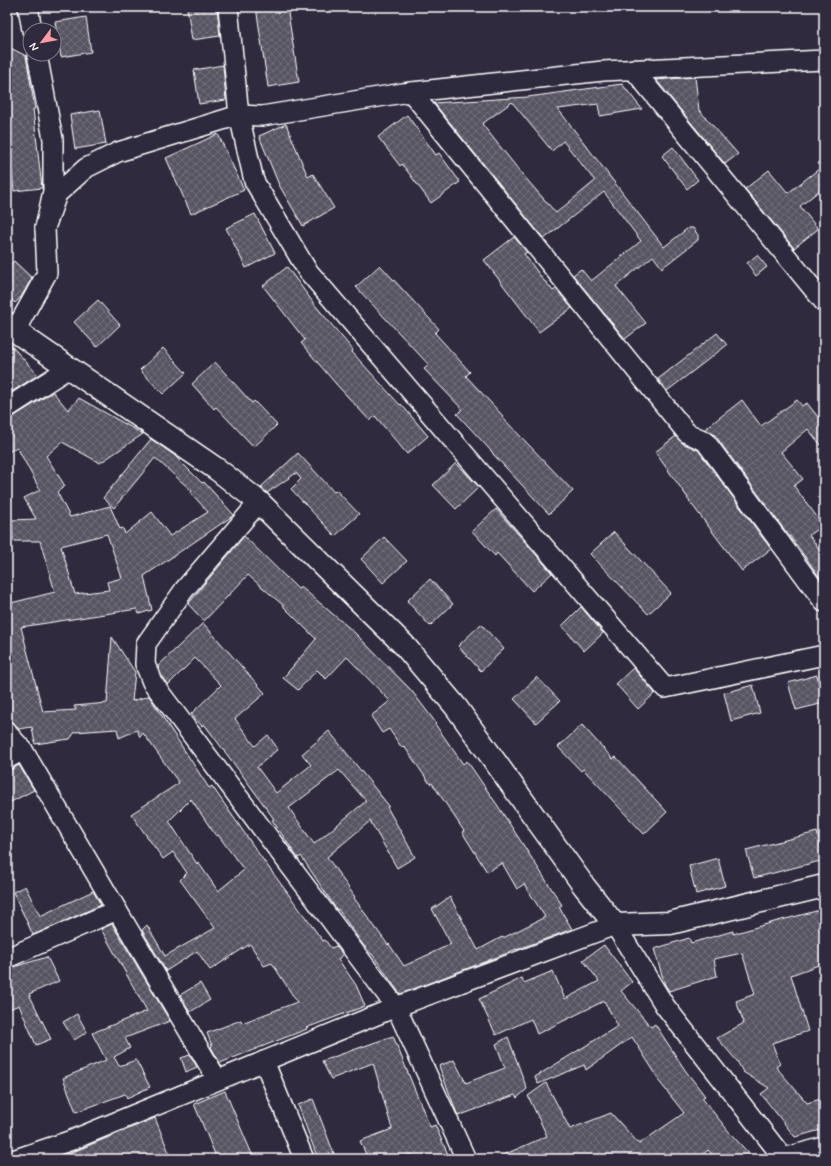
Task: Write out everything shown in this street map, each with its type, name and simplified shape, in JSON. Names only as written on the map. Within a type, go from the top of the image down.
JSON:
[{"type":"main road","points":[[11,327],[218,470],[259,502],[404,645],[456,707],[584,886],[615,925],[670,923],[824,886]]},
{"type":"street","points":[[28,7],[31,22]]},
{"type":"street","points":[[228,7],[239,115],[254,181],[307,270],[665,688],[824,655]]},
{"type":"street","points":[[45,228],[57,194],[86,168],[118,152],[239,115],[262,116],[411,92],[603,71],[824,60]]},
{"type":"street","points":[[11,327],[47,273],[45,228],[53,190],[53,139],[39,62]]},
{"type":"street","points":[[633,69],[824,302]]},
{"type":"street","points":[[411,92],[687,433],[705,441],[824,602]]},
{"type":"street","points":[[7,408],[69,368]]},
{"type":"street","points":[[259,502],[184,590],[167,614],[146,644],[145,664],[152,682],[396,1007],[466,1159]]},
{"type":"street","points":[[7,731],[8,734],[24,750],[217,1079]]},
{"type":"street","points":[[7,759],[24,750]]},
{"type":"street","points":[[7,958],[118,910]]},
{"type":"street","points":[[16,1159],[72,1140],[217,1079],[396,1007],[615,925],[665,1006],[783,1159],[824,1147]]},
{"type":"street","points":[[264,1061],[304,1159]]},
{"type":"building","points":[[187,7],[217,7],[220,36],[192,40]]},
{"type":"building","points":[[256,7],[287,7],[299,82],[268,87]]},
{"type":"building","points":[[86,17],[91,52],[62,57],[62,22],[55,22]]},
{"type":"building","points":[[7,46],[22,54],[22,62],[27,62],[35,109],[33,109],[42,188],[14,191],[7,129]]},
{"type":"building","points":[[223,65],[226,100],[199,104],[194,70]]},
{"type":"building","points":[[695,77],[699,110],[738,154],[725,164],[656,80]]},
{"type":"building","points":[[622,84],[642,109],[600,116],[598,104],[558,109],[664,247],[688,228],[693,228],[698,235],[698,240],[662,268],[653,256],[616,286],[646,323],[625,339],[573,275],[581,269],[591,281],[641,241],[604,192],[544,239],[434,103],[528,97]],"holes":[[[512,102],[552,151],[563,141],[595,181],[556,213],[522,174],[482,124]]]},
{"type":"building","points":[[100,110],[106,144],[75,149],[70,115]]},
{"type":"building","points":[[407,115],[436,155],[439,153],[460,182],[431,203],[402,164],[400,166],[378,137]]},
{"type":"building","points":[[286,124],[308,177],[313,174],[334,208],[303,226],[279,185],[259,136]]},
{"type":"building","points":[[218,134],[244,190],[191,214],[166,158]]},
{"type":"building","points":[[673,147],[698,180],[687,189],[662,156]]},
{"type":"building","points":[[824,165],[824,187],[800,206],[818,229],[794,248],[745,189],[769,170],[788,193]]},
{"type":"building","points":[[255,214],[275,253],[246,268],[226,228]]},
{"type":"building","points":[[514,237],[527,252],[524,254],[545,282],[553,291],[556,289],[572,308],[539,332],[484,260]]},
{"type":"building","points":[[757,255],[767,267],[756,276],[747,263]]},
{"type":"building","points":[[14,261],[32,278],[21,297],[15,303],[7,295],[7,268]]},
{"type":"building","points":[[380,265],[439,329],[435,333],[470,372],[466,376],[503,416],[502,417],[573,491],[549,514],[457,414],[462,409],[424,369],[429,365],[356,287]]},
{"type":"building","points":[[287,267],[315,305],[353,350],[352,352],[400,405],[401,404],[428,436],[407,454],[375,416],[370,421],[336,384],[301,343],[305,340],[263,286]]},
{"type":"building","points":[[98,300],[120,325],[97,347],[74,322]]},
{"type":"building","points":[[717,333],[727,345],[667,391],[658,379]]},
{"type":"building","points":[[7,341],[38,375],[11,392],[7,388]]},
{"type":"building","points":[[163,348],[186,373],[163,394],[140,370]]},
{"type":"building","points":[[215,362],[252,403],[254,401],[277,425],[254,447],[216,407],[214,409],[192,384]]},
{"type":"building","points":[[53,392],[68,410],[79,398],[143,434],[100,463],[62,442],[46,456],[65,486],[57,492],[70,517],[110,506],[120,529],[123,528],[125,534],[152,512],[170,536],[208,512],[191,493],[192,491],[155,458],[114,508],[103,498],[151,439],[174,455],[202,483],[204,482],[234,515],[144,576],[152,610],[139,614],[137,609],[21,627],[43,712],[76,710],[74,706],[107,703],[112,637],[135,672],[132,701],[149,696],[209,788],[212,786],[261,857],[323,941],[325,940],[331,948],[336,946],[343,955],[338,959],[356,985],[365,1006],[220,1063],[211,1047],[212,1046],[207,1033],[241,1020],[242,1023],[297,1002],[272,963],[264,966],[250,944],[210,970],[197,951],[166,971],[142,930],[147,925],[165,956],[215,928],[180,880],[187,873],[173,852],[163,859],[131,814],[179,783],[143,733],[140,737],[137,730],[119,738],[117,729],[75,732],[70,739],[35,744],[32,727],[19,729],[14,723],[7,720],[7,604],[55,592],[40,541],[13,541],[12,520],[36,519],[24,498],[40,490],[17,447],[7,453],[7,419],[13,417]],"holes":[[[107,534],[122,578],[107,582],[109,590],[75,594],[61,546]],[[191,799],[216,836],[218,835],[244,870],[218,891],[198,862],[197,864],[169,821]]]},
{"type":"building","points":[[742,400],[761,426],[797,400],[802,406],[807,403],[818,417],[824,412],[824,449],[808,429],[781,452],[803,479],[794,486],[823,525],[809,535],[824,556],[824,583],[714,434],[705,429]]},
{"type":"building","points":[[676,436],[682,443],[698,450],[771,549],[742,571],[687,498],[655,452]]},
{"type":"building","points":[[298,453],[334,492],[336,490],[359,514],[335,536],[291,489],[301,479],[296,473],[267,493],[261,487]]},
{"type":"building","points":[[456,463],[479,487],[456,509],[433,485]]},
{"type":"building","points":[[496,509],[552,573],[532,591],[497,553],[495,556],[472,531]]},
{"type":"building","points":[[614,532],[671,593],[648,614],[590,554]]},
{"type":"building","points":[[244,536],[298,589],[301,587],[354,632],[411,690],[436,723],[435,724],[463,764],[467,761],[498,806],[562,905],[559,907],[572,929],[400,994],[372,954],[361,942],[338,909],[337,910],[301,856],[298,858],[272,820],[274,819],[243,776],[204,724],[202,726],[191,714],[221,685],[195,658],[168,685],[162,677],[158,666],[203,623],[265,693],[235,719],[255,746],[268,735],[278,749],[257,767],[276,793],[311,765],[302,754],[329,731],[389,806],[387,807],[415,857],[397,868],[370,821],[327,857],[355,897],[354,898],[404,966],[451,944],[432,909],[450,897],[478,950],[545,917],[524,884],[517,889],[502,863],[487,872],[462,832],[464,831],[432,783],[430,784],[404,746],[402,748],[389,729],[382,733],[371,716],[390,701],[347,657],[326,679],[317,670],[298,690],[283,678],[316,639],[284,606],[248,575],[204,621],[188,604]],"holes":[[[339,770],[366,801],[314,844],[289,808]]]},
{"type":"building","points":[[384,537],[407,561],[383,583],[361,559]]},
{"type":"building","points":[[430,579],[453,604],[430,626],[407,601]]},
{"type":"building","points":[[581,607],[603,633],[584,651],[562,626]]},
{"type":"building","points":[[481,624],[504,649],[481,671],[458,646]]},
{"type":"building","points":[[633,668],[655,693],[638,709],[616,684]]},
{"type":"building","points":[[817,675],[824,703],[796,710],[788,683]]},
{"type":"building","points":[[537,677],[560,701],[536,723],[514,699]]},
{"type":"building","points":[[753,685],[760,713],[731,721],[724,693]]},
{"type":"building","points":[[582,725],[613,759],[616,757],[667,812],[644,834],[583,769],[581,771],[558,747]]},
{"type":"building","points":[[19,765],[34,790],[7,804],[7,772]]},
{"type":"building","points":[[817,832],[824,860],[754,878],[746,850]]},
{"type":"building","points":[[718,858],[725,886],[696,894],[689,866]]},
{"type":"building","points":[[25,886],[40,916],[93,891],[101,905],[33,935],[13,892]]},
{"type":"building","points":[[824,909],[824,963],[791,975],[808,1031],[772,1043],[780,1064],[776,1067],[807,1103],[824,1098],[824,1129],[795,1137],[761,1094],[769,1088],[743,1072],[737,1061],[717,1038],[744,1023],[736,1001],[755,994],[742,953],[714,959],[717,976],[669,991],[665,985],[654,949],[689,938],[691,943],[733,931],[733,934]]},
{"type":"building","points":[[112,924],[170,1021],[125,1038],[130,1048],[114,1057],[119,1066],[136,1060],[150,1087],[127,1098],[125,1094],[76,1112],[63,1078],[106,1060],[92,1033],[147,1011],[101,929]]},
{"type":"building","points":[[604,945],[632,982],[621,991],[651,1027],[655,1024],[685,1070],[705,1096],[702,1098],[730,1133],[754,1159],[716,1159],[708,1150],[698,1159],[494,1159],[547,1136],[528,1096],[546,1083],[570,1129],[611,1113],[639,1144],[684,1113],[658,1080],[659,1079],[632,1037],[586,1070],[584,1065],[538,1084],[535,1077],[618,1026],[604,1001],[537,1034],[531,1019],[496,1035],[479,999],[522,978],[524,983],[553,971],[565,999],[599,981],[583,960]]},
{"type":"building","points":[[47,957],[59,981],[29,994],[51,1039],[36,1045],[19,1005],[7,1010],[7,969]]},
{"type":"building","points":[[200,983],[210,1000],[190,1012],[180,995]]},
{"type":"building","points":[[77,1014],[87,1032],[74,1040],[63,1022]]},
{"type":"building","points":[[393,1036],[430,1127],[435,1125],[450,1159],[414,1159],[411,1154],[399,1159],[368,1159],[360,1141],[392,1129],[373,1063],[331,1079],[322,1061]]},
{"type":"building","points":[[508,1037],[527,1089],[517,1098],[515,1095],[458,1116],[439,1066],[454,1060],[466,1083],[505,1068],[496,1044]]},
{"type":"building","points":[[190,1055],[197,1067],[186,1072],[181,1058]]},
{"type":"building","points":[[225,1091],[254,1159],[217,1159],[194,1104]]},
{"type":"building","points":[[313,1099],[336,1159],[318,1159],[298,1105]]},
{"type":"building","points":[[155,1118],[170,1155],[160,1159],[56,1159]]}]
